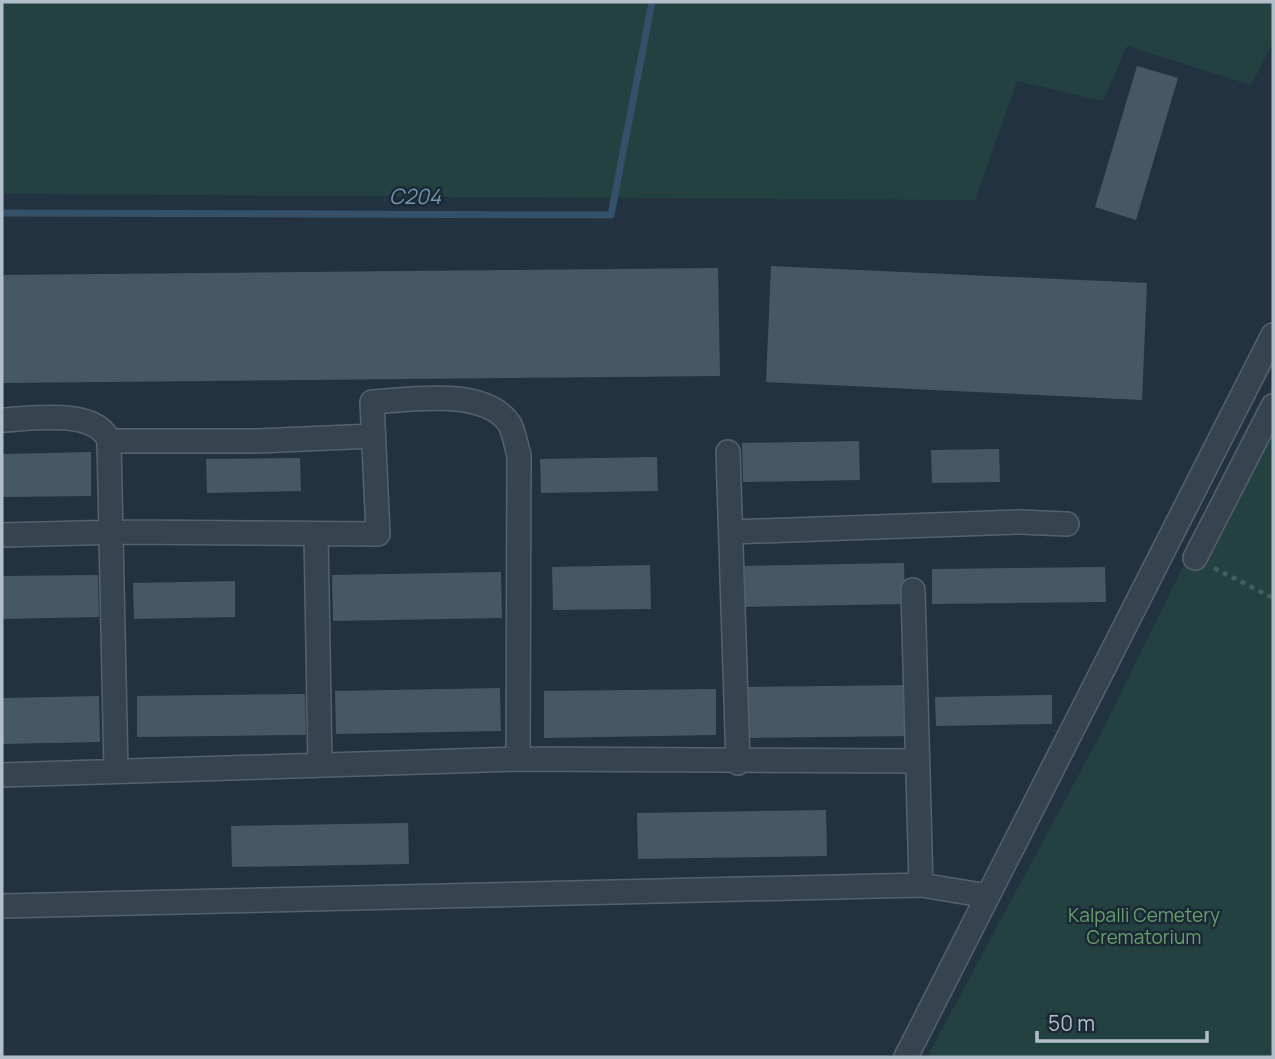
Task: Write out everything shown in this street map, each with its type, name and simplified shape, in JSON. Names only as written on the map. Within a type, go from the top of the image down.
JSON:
[{"type":"lane","points":[[906,1057],[1273,335]]},
{"type":"lane","points":[[2,535],[112,532],[378,534],[372,402],[468,400],[491,409],[509,424],[519,455],[518,759]]},
{"type":"lane","points":[[1195,558],[1273,405]]},
{"type":"lane","points":[[2,420],[82,419],[102,428],[109,441],[116,772]]},
{"type":"lane","points":[[109,441],[257,441],[373,436]]},
{"type":"lane","points":[[728,453],[738,763]]},
{"type":"lane","points":[[731,532],[1019,522],[1067,524]]},
{"type":"lane","points":[[316,534],[320,765]]},
{"type":"lane","points":[[913,590],[921,885]]},
{"type":"lane","points":[[2,775],[518,759],[738,763],[917,761]]},
{"type":"lane","points":[[2,905],[921,885],[988,896]]},
{"type":"path","points":[[1195,558],[1273,598]]},
{"type":"green space","points":[[2,2],[1273,2],[1273,43],[1251,85],[1127,46],[1103,101],[1017,81],[975,200],[2,194]]},
{"type":"green space","name":"Kalpalli Cemetery Crematorium","points":[[1273,384],[1273,1057],[927,1057],[1098,739]]},
{"type":"building","points":[[1137,66],[1178,78],[1136,220],[1095,207]]},
{"type":"building","points":[[771,266],[1147,283],[1142,400],[766,382]]},
{"type":"building","points":[[718,268],[720,376],[2,383],[2,275]]},
{"type":"building","points":[[859,441],[860,480],[743,482],[742,443]]},
{"type":"building","points":[[999,449],[1000,482],[932,483],[931,450]]},
{"type":"building","points":[[91,452],[91,496],[2,497],[2,454]]},
{"type":"building","points":[[657,457],[658,491],[541,493],[540,459]]},
{"type":"building","points":[[300,458],[301,491],[207,493],[206,459]]},
{"type":"building","points":[[904,563],[905,604],[741,607],[741,566]]},
{"type":"building","points":[[650,565],[651,609],[553,610],[552,567]]},
{"type":"building","points":[[1105,567],[1106,602],[932,604],[932,569]]},
{"type":"building","points":[[501,572],[502,618],[333,621],[332,575]]},
{"type":"building","points":[[98,575],[99,617],[2,619],[2,576]]},
{"type":"building","points":[[235,581],[235,617],[134,619],[133,583]]},
{"type":"building","points":[[911,685],[912,736],[747,738],[746,687]]},
{"type":"building","points":[[500,688],[501,731],[336,734],[335,691]]},
{"type":"building","points":[[716,689],[716,735],[544,738],[544,691]]},
{"type":"building","points":[[305,694],[306,735],[137,737],[137,696]]},
{"type":"building","points":[[1052,695],[1052,724],[936,726],[935,697]]},
{"type":"building","points":[[99,696],[100,742],[2,744],[2,698]]},
{"type":"building","points":[[826,810],[827,856],[638,859],[637,813]]},
{"type":"building","points":[[408,823],[409,864],[232,867],[231,826]]},
{"type":"waterway","name":"C204","points":[[2,213],[611,215],[652,2]]}]
